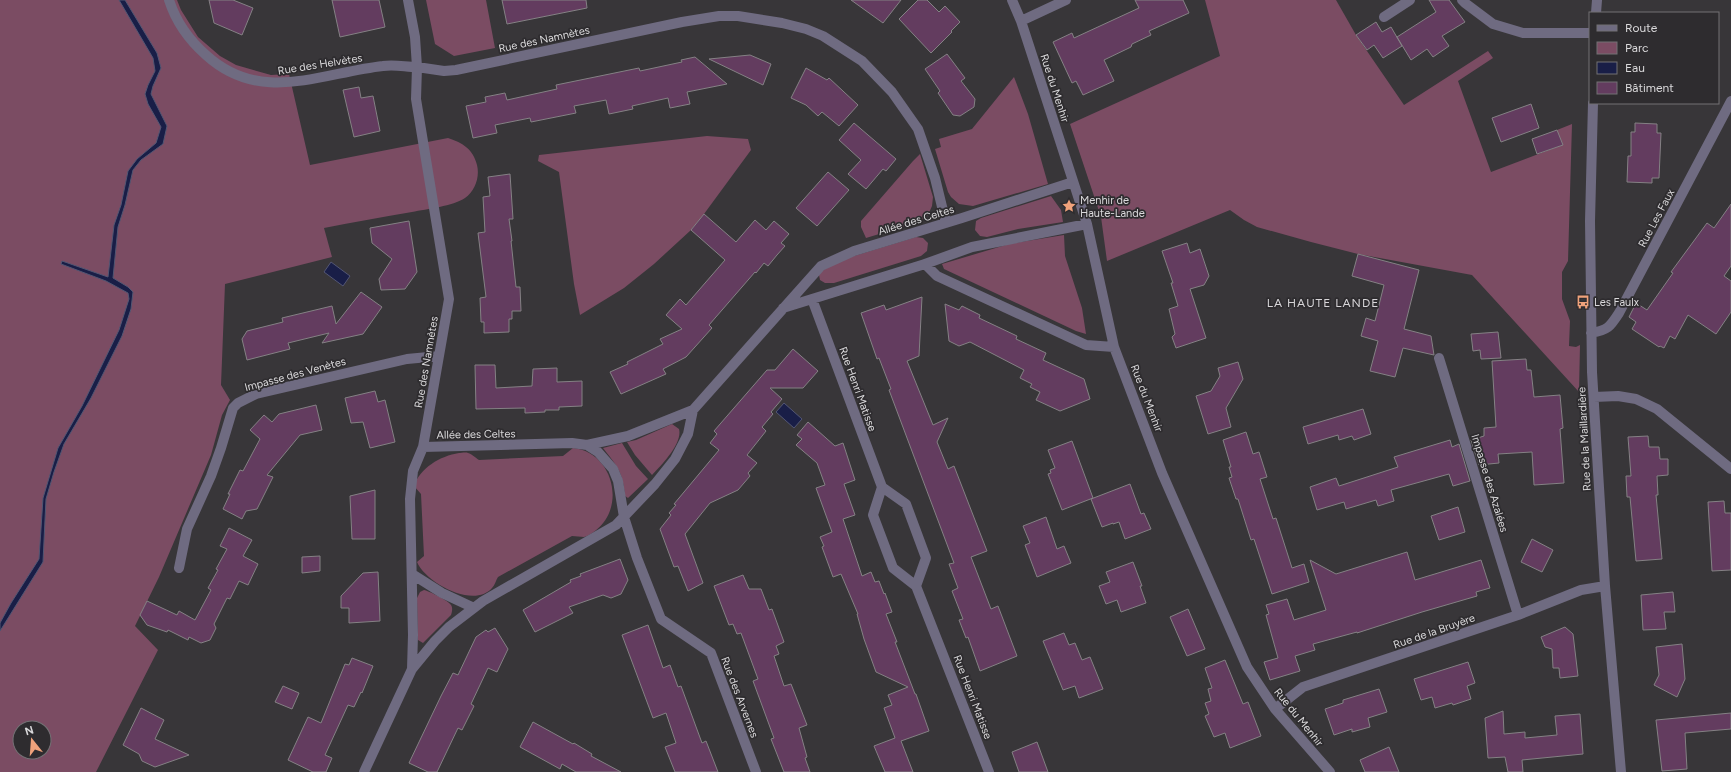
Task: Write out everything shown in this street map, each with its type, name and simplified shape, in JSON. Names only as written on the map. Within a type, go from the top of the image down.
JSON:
[{"type":"street","name":"Rue des Helvètes","points":[[169,0],[180,26],[200,50],[227,71],[245,79],[266,83],[282,83],[304,81],[385,65],[417,67]]},
{"type":"street","points":[[408,0],[415,37],[417,67]]},
{"type":"street","name":"Rue du Menhir","points":[[1012,0],[1021,21],[1087,224],[1114,347],[1162,473],[1247,667],[1275,709],[1330,772]]},
{"type":"street","points":[[1021,21],[1066,0]]},
{"type":"street","points":[[1384,17],[1410,0]]},
{"type":"street","points":[[1462,0],[1493,24],[1523,33],[1589,33]]},
{"type":"street","points":[[1596,12],[1597,0]]},
{"type":"street","name":"Rue des Namnètes","points":[[423,447],[448,299],[416,99],[417,67],[444,71],[456,70],[719,16],[760,18],[806,29],[823,36],[862,62],[892,92],[918,129],[935,178],[946,223]]},
{"type":"street","name":"Rue Les Faux","points":[[1591,333],[1604,331],[1611,325],[1658,241],[1731,101]]},
{"type":"street","name":"Rue de la Maillardière","points":[[1593,104],[1590,222],[1592,372],[1605,586],[1621,772]]},
{"type":"street","name":"Allée des Celtes","points":[[412,669],[413,635],[410,499],[413,471],[423,447],[572,443],[588,445],[628,436],[693,410],[821,266],[854,252],[1073,182]]},
{"type":"street","points":[[783,308],[925,264],[972,247],[1087,224]]},
{"type":"street","points":[[925,264],[937,276],[1086,345],[1114,347]]},
{"type":"street","name":"Rue Henri Matisse","points":[[812,299],[882,487]]},
{"type":"street","name":"Impasse des Venètes","points":[[179,568],[187,529],[211,476],[233,408],[238,403],[256,394],[407,359],[439,356]]},
{"type":"street","name":"Impasse des Azalées","points":[[1439,358],[1518,615]]},
{"type":"street","points":[[1594,397],[1618,396],[1636,399],[1657,410],[1731,469]]},
{"type":"street","name":"Allée des Celtes","points":[[364,772],[412,669],[449,626],[472,607],[616,525],[655,484],[675,459],[688,434],[693,410]]},
{"type":"street","points":[[588,445],[598,452],[613,469],[618,481],[624,517]]},
{"type":"street","points":[[882,487],[906,504],[926,558],[916,586],[892,568],[873,515],[882,487]]},
{"type":"street","name":"Rue des Arvernes","points":[[624,517],[637,558],[661,619],[711,653],[756,772]]},
{"type":"street","points":[[412,574],[442,593],[472,607]]},
{"type":"street","name":"Rue Henri Matisse","points":[[916,586],[989,772]]},
{"type":"street","name":"Rue de la Bruyère","points":[[1275,709],[1303,687],[1518,615],[1581,590],[1605,586]]},
{"type":"green space","points":[[0,0],[177,0],[181,10],[198,37],[220,56],[236,65],[271,75],[289,74],[310,165],[448,138],[467,147],[475,159],[478,170],[476,183],[472,192],[460,201],[432,208],[324,228],[332,257],[225,284],[221,385],[230,400],[222,415],[211,455],[159,577],[135,626],[158,650],[96,772],[0,772]]},
{"type":"green space","points":[[426,0],[486,0],[495,48],[454,56],[435,44]]},
{"type":"green space","points":[[1205,0],[1336,0],[1356,35],[1404,105],[1488,51],[1493,58],[1458,81],[1491,172],[1562,145],[1557,130],[1572,124],[1568,261],[1562,272],[1562,299],[1570,321],[1569,346],[1576,347],[1580,345],[1579,392],[1472,275],[1358,254],[1311,242],[1257,227],[1230,210],[1107,261],[1101,217],[1070,124],[1220,56]]},
{"type":"green space","points":[[1014,77],[1028,114],[1048,184],[973,206],[959,204],[948,192],[935,149],[941,147],[939,139],[972,129]]},
{"type":"green space","points":[[707,136],[748,139],[751,150],[691,230],[654,264],[624,288],[580,315],[574,284],[559,172],[538,161],[539,155]]},
{"type":"green space","points":[[920,154],[933,197],[932,206],[928,215],[919,222],[866,238],[861,227],[861,221]]},
{"type":"green space","points":[[1051,196],[1061,210],[1063,222],[1018,229],[987,237],[980,236],[975,230],[976,221],[981,218]]},
{"type":"green space","points":[[1064,235],[1065,256],[1082,308],[1086,334],[1076,331],[944,269],[942,264],[1009,244]]},
{"type":"green space","points":[[916,237],[923,238],[928,243],[927,251],[921,256],[834,283],[825,283],[820,280],[820,272],[841,260]]},
{"type":"green space","points":[[672,424],[679,429],[678,441],[661,466],[652,475],[635,455],[627,442],[636,440]]},
{"type":"green space","points":[[622,443],[636,466],[648,479],[628,498],[625,496],[621,475],[603,448]]},
{"type":"green space","points":[[573,448],[587,452],[598,459],[606,470],[611,482],[613,495],[611,508],[605,521],[595,531],[584,537],[572,536],[498,577],[493,587],[484,594],[474,596],[463,595],[451,591],[430,578],[422,570],[417,562],[424,556],[421,494],[414,486],[426,468],[438,460],[459,453],[472,455],[479,460],[563,456]]},
{"type":"green space","points":[[424,590],[447,601],[451,605],[452,610],[451,615],[423,643],[418,640],[417,598],[420,592]]},
{"type":"water","points":[[119,0],[125,0],[157,53],[161,68],[151,94],[167,126],[163,144],[141,160],[133,170],[118,227],[113,278],[128,287],[133,292],[131,309],[122,336],[91,398],[64,444],[54,472],[46,499],[43,562],[0,631],[0,623],[39,559],[43,498],[58,448],[82,406],[119,330],[129,299],[128,293],[106,281],[61,264],[62,261],[108,277],[114,225],[121,205],[128,171],[137,159],[156,143],[161,127],[148,104],[145,94],[155,71],[153,58]]},
{"type":"water","points":[[331,262],[350,276],[343,286],[324,272]]},
{"type":"water","points":[[784,403],[802,419],[794,428],[776,412]]},
{"type":"building","points":[[209,0],[233,0],[253,8],[242,35],[214,23]]},
{"type":"building","points":[[332,0],[379,0],[385,27],[340,37]]},
{"type":"building","points":[[502,0],[586,0],[587,8],[507,24]]},
{"type":"building","points":[[851,0],[901,0],[883,23]]},
{"type":"building","points":[[918,0],[927,0],[939,12],[945,6],[960,22],[931,53],[899,19]]},
{"type":"building","points":[[1135,0],[1183,0],[1189,13],[1149,31],[1151,35],[1132,44],[1131,47],[1104,60],[1114,81],[1083,95],[1076,81],[1072,83],[1053,42],[1072,33],[1074,38],[1139,8]]},
{"type":"building","points":[[1429,0],[1449,0],[1465,22],[1442,36],[1449,46],[1433,57],[1427,49],[1411,60],[1397,37],[1436,12]]},
{"type":"building","points":[[1376,22],[1382,32],[1391,27],[1402,46],[1383,58],[1374,45],[1367,50],[1356,35]]},
{"type":"building","points":[[947,54],[965,78],[961,81],[975,99],[974,107],[960,116],[953,115],[938,93],[940,91],[925,69]]},
{"type":"building","points":[[750,55],[771,64],[763,85],[709,59]]},
{"type":"building","points":[[695,57],[727,84],[687,92],[690,104],[670,108],[668,98],[632,106],[633,109],[609,114],[606,100],[574,106],[576,113],[531,122],[530,118],[495,125],[497,133],[473,138],[466,106],[486,102],[485,97],[505,93],[507,100],[557,89],[556,85],[639,68],[640,71],[682,62],[681,60]]},
{"type":"building","points":[[806,68],[827,80],[829,78],[858,105],[839,126],[822,112],[818,116],[806,105],[791,98]]},
{"type":"building","points":[[359,87],[361,98],[373,96],[380,131],[354,137],[343,90]]},
{"type":"building","points":[[1531,104],[1539,128],[1501,142],[1492,118]]},
{"type":"building","points":[[854,123],[896,159],[886,171],[883,169],[866,189],[848,174],[861,160],[839,140]]},
{"type":"building","points":[[1635,123],[1657,124],[1657,133],[1661,133],[1659,178],[1652,178],[1652,183],[1627,182],[1628,156],[1631,156],[1631,132],[1635,132]]},
{"type":"building","points":[[1557,130],[1563,145],[1537,154],[1532,139]]},
{"type":"building","points":[[828,172],[849,190],[817,226],[796,208]]},
{"type":"building","points":[[510,174],[513,219],[509,219],[516,287],[520,287],[521,311],[512,311],[512,319],[509,319],[509,332],[484,333],[484,322],[481,322],[480,298],[486,297],[478,233],[485,232],[483,197],[490,196],[488,177]]},
{"type":"building","points":[[1731,204],[1731,266],[1724,276],[1731,281],[1731,312],[1716,334],[1688,315],[1675,339],[1670,336],[1664,348],[1659,347],[1632,329],[1636,322],[1629,317],[1636,303],[1647,310],[1673,273],[1671,272],[1707,223],[1714,228]]},
{"type":"building","points":[[704,214],[736,242],[755,220],[766,230],[774,221],[789,234],[781,243],[785,246],[768,266],[764,263],[756,273],[755,272],[709,325],[712,328],[686,357],[663,369],[666,374],[621,394],[610,372],[628,364],[627,362],[663,344],[660,339],[682,329],[666,315],[680,299],[686,305],[725,260],[691,230]]},
{"type":"building","points":[[409,221],[417,272],[405,289],[381,290],[379,279],[392,259],[372,243],[370,228]]},
{"type":"building","points":[[1187,243],[1190,253],[1200,249],[1209,276],[1204,285],[1190,289],[1206,338],[1176,348],[1172,337],[1175,334],[1169,309],[1178,306],[1171,283],[1173,283],[1162,251]]},
{"type":"building","points":[[1358,254],[1419,270],[1404,329],[1431,336],[1434,355],[1403,348],[1395,377],[1370,371],[1378,341],[1361,336],[1366,318],[1375,321],[1384,285],[1352,276]]},
{"type":"building","points":[[361,292],[382,307],[363,334],[322,343],[329,333],[288,343],[290,349],[247,360],[242,339],[247,331],[283,322],[282,318],[332,306],[336,324]]},
{"type":"building","points":[[922,297],[919,356],[907,361],[933,425],[948,418],[937,442],[948,469],[954,466],[987,551],[971,557],[991,609],[998,606],[1017,656],[980,671],[968,637],[966,638],[959,620],[963,619],[952,591],[958,588],[949,564],[954,563],[889,390],[891,389],[879,358],[877,359],[861,313],[884,305],[886,310]]},
{"type":"building","points":[[945,304],[959,310],[962,306],[980,315],[979,318],[1017,336],[1016,339],[1046,353],[1043,360],[1084,379],[1090,399],[1060,411],[1036,400],[1040,392],[1030,387],[1032,384],[1020,378],[1024,370],[970,342],[959,346],[949,341]]},
{"type":"building","points":[[1498,332],[1501,358],[1481,359],[1480,350],[1473,351],[1471,334]]},
{"type":"building","points":[[793,349],[818,371],[803,388],[770,388],[782,399],[771,412],[773,414],[762,427],[766,431],[747,455],[757,463],[748,473],[750,476],[738,490],[710,503],[685,534],[703,583],[688,591],[678,566],[674,567],[660,529],[671,515],[669,513],[676,505],[674,504],[719,450],[710,443],[717,434],[714,431],[767,370],[775,370]]},
{"type":"building","points":[[1526,359],[1527,370],[1531,370],[1534,397],[1560,395],[1563,428],[1560,429],[1564,483],[1534,485],[1532,452],[1498,454],[1499,463],[1479,465],[1471,440],[1484,436],[1484,428],[1496,427],[1492,361]]},
{"type":"building","points":[[1238,362],[1243,379],[1226,408],[1231,427],[1208,434],[1196,396],[1211,391],[1220,376],[1218,368]]},
{"type":"building","points":[[475,365],[495,365],[496,388],[532,386],[533,369],[557,368],[557,382],[582,381],[582,406],[559,407],[559,410],[545,410],[545,412],[525,413],[525,408],[476,409]]},
{"type":"building","points":[[375,391],[378,402],[385,400],[395,442],[370,448],[363,422],[351,423],[345,398]]},
{"type":"building","points":[[316,405],[322,430],[300,435],[267,475],[273,477],[257,509],[246,511],[242,519],[223,509],[230,494],[228,494],[240,470],[243,471],[260,439],[250,430],[264,415],[272,422],[279,414]]},
{"type":"building","points":[[1363,409],[1371,434],[1354,440],[1352,436],[1339,440],[1338,435],[1308,444],[1303,427]]},
{"type":"building","points":[[808,422],[835,446],[843,443],[855,480],[844,484],[855,515],[843,519],[862,576],[871,572],[875,582],[879,581],[884,594],[885,593],[892,612],[886,614],[897,642],[895,642],[929,731],[901,741],[913,772],[885,772],[874,746],[895,738],[884,708],[892,705],[888,695],[908,687],[876,672],[864,639],[858,614],[841,574],[833,577],[820,537],[832,532],[816,488],[825,485],[817,463],[796,445],[802,439],[797,435]]},
{"type":"building","points":[[1246,432],[1253,454],[1259,452],[1267,477],[1260,479],[1273,519],[1276,518],[1292,568],[1304,564],[1309,582],[1272,594],[1254,539],[1251,540],[1238,499],[1236,499],[1229,478],[1232,477],[1229,467],[1231,467],[1223,440]]},
{"type":"building","points":[[1648,436],[1649,447],[1659,447],[1660,459],[1668,459],[1668,475],[1657,476],[1658,495],[1656,495],[1662,559],[1636,561],[1630,497],[1627,497],[1626,476],[1631,476],[1628,437]]},
{"type":"building","points":[[1450,440],[1452,447],[1459,444],[1470,481],[1453,486],[1449,474],[1391,490],[1394,501],[1378,506],[1376,500],[1346,509],[1344,502],[1317,510],[1310,487],[1336,478],[1339,486],[1398,467],[1394,457]]},
{"type":"building","points":[[1072,441],[1093,498],[1062,510],[1048,474],[1051,473],[1050,470],[1055,468],[1048,450]]},
{"type":"building","points":[[1130,484],[1141,514],[1144,513],[1151,529],[1125,539],[1119,522],[1102,527],[1091,499]]},
{"type":"building","points":[[375,490],[375,539],[352,539],[350,496]]},
{"type":"building","points":[[1724,501],[1725,513],[1731,513],[1731,570],[1712,571],[1708,502]]},
{"type":"building","points":[[1458,507],[1465,532],[1439,540],[1431,516]]},
{"type":"building","points":[[1046,517],[1057,549],[1064,546],[1071,563],[1037,577],[1025,545],[1030,543],[1023,526]]},
{"type":"building","points":[[229,528],[252,540],[243,556],[258,564],[248,585],[239,581],[230,599],[227,598],[214,624],[216,628],[210,640],[201,643],[189,637],[188,640],[168,630],[167,632],[147,625],[140,615],[147,601],[177,615],[179,611],[195,620],[211,590],[208,588],[227,549],[220,546]]},
{"type":"building","points":[[1532,539],[1553,550],[1542,572],[1521,562]]},
{"type":"building","points":[[1407,552],[1415,580],[1481,560],[1490,588],[1476,592],[1477,596],[1357,633],[1313,644],[1315,650],[1295,656],[1300,671],[1270,680],[1264,662],[1278,658],[1266,615],[1269,614],[1266,605],[1287,599],[1294,620],[1326,610],[1310,560],[1336,574]]},
{"type":"building","points":[[320,556],[320,571],[302,573],[302,557]]},
{"type":"building","points":[[620,559],[628,580],[621,594],[611,598],[603,595],[569,607],[573,613],[535,632],[523,610],[571,582],[570,580],[581,576],[580,574]]},
{"type":"building","points":[[1133,562],[1142,586],[1140,586],[1146,603],[1121,612],[1117,600],[1106,604],[1099,586],[1110,582],[1106,572]]},
{"type":"building","points":[[378,572],[380,621],[349,623],[349,608],[341,608],[341,596],[363,573]]},
{"type":"building","points":[[743,575],[749,589],[761,589],[769,610],[772,609],[784,642],[776,646],[779,654],[774,656],[784,686],[791,684],[807,725],[799,728],[807,757],[805,758],[810,772],[784,772],[771,739],[774,738],[753,681],[758,679],[741,633],[737,634],[733,624],[729,625],[714,586]]},
{"type":"building","points":[[1673,592],[1675,612],[1664,612],[1666,629],[1643,630],[1641,595]]},
{"type":"building","points":[[1188,609],[1205,649],[1187,656],[1170,617]]},
{"type":"building","points":[[648,625],[663,668],[670,665],[678,687],[681,686],[702,743],[706,741],[718,772],[675,772],[665,747],[676,743],[666,713],[653,718],[622,635]]},
{"type":"building","points":[[1565,627],[1573,634],[1578,676],[1560,678],[1559,668],[1553,668],[1552,649],[1545,647],[1541,637]]},
{"type":"building","points":[[495,628],[508,649],[497,672],[488,668],[471,704],[474,706],[462,730],[458,728],[437,772],[428,772],[409,763],[453,673],[458,675],[476,637],[486,630],[488,632]]},
{"type":"building","points":[[1064,633],[1069,645],[1075,643],[1082,660],[1090,657],[1103,689],[1079,698],[1075,686],[1063,690],[1043,641]]},
{"type":"building","points":[[1682,644],[1685,679],[1677,697],[1654,685],[1659,675],[1656,647]]},
{"type":"building","points":[[352,658],[373,666],[362,693],[361,692],[354,707],[348,705],[325,755],[332,758],[326,772],[313,772],[288,760],[308,717],[321,723],[345,664],[349,665]]},
{"type":"building","points":[[1225,660],[1243,704],[1248,702],[1261,736],[1230,748],[1225,733],[1214,737],[1205,716],[1209,714],[1205,703],[1211,701],[1208,689],[1212,688],[1205,668]]},
{"type":"building","points":[[1468,662],[1475,683],[1467,686],[1471,699],[1453,705],[1452,703],[1435,708],[1432,697],[1421,700],[1414,679]]},
{"type":"building","points":[[283,686],[299,693],[292,709],[275,702]]},
{"type":"building","points":[[1379,689],[1387,712],[1368,718],[1370,727],[1352,732],[1352,729],[1334,735],[1325,709],[1343,703],[1343,700]]},
{"type":"building","points":[[141,708],[164,720],[155,739],[189,755],[155,767],[142,761],[139,754],[123,745]]},
{"type":"building","points":[[1503,711],[1504,734],[1525,732],[1525,738],[1557,735],[1555,716],[1580,714],[1583,754],[1522,760],[1523,772],[1508,772],[1505,757],[1488,758],[1485,718]]},
{"type":"building","points":[[1731,713],[1731,729],[1685,733],[1687,769],[1662,771],[1656,720]]},
{"type":"building","points":[[533,722],[573,744],[574,743],[592,754],[591,756],[621,772],[576,772],[562,764],[560,769],[520,747]]},
{"type":"building","points":[[1037,742],[1048,772],[1019,772],[1012,752]]},
{"type":"building","points":[[1389,747],[1399,772],[1365,772],[1360,760]]},
{"type":"place","name":"Menhir de Haute-Lande","points":[[1069,206]]},
{"type":"place","name":"Les Faulx","points":[[1583,302]]},
{"type":"district","name":"LA HAUTE LANDE","points":[[1323,303]]}]
